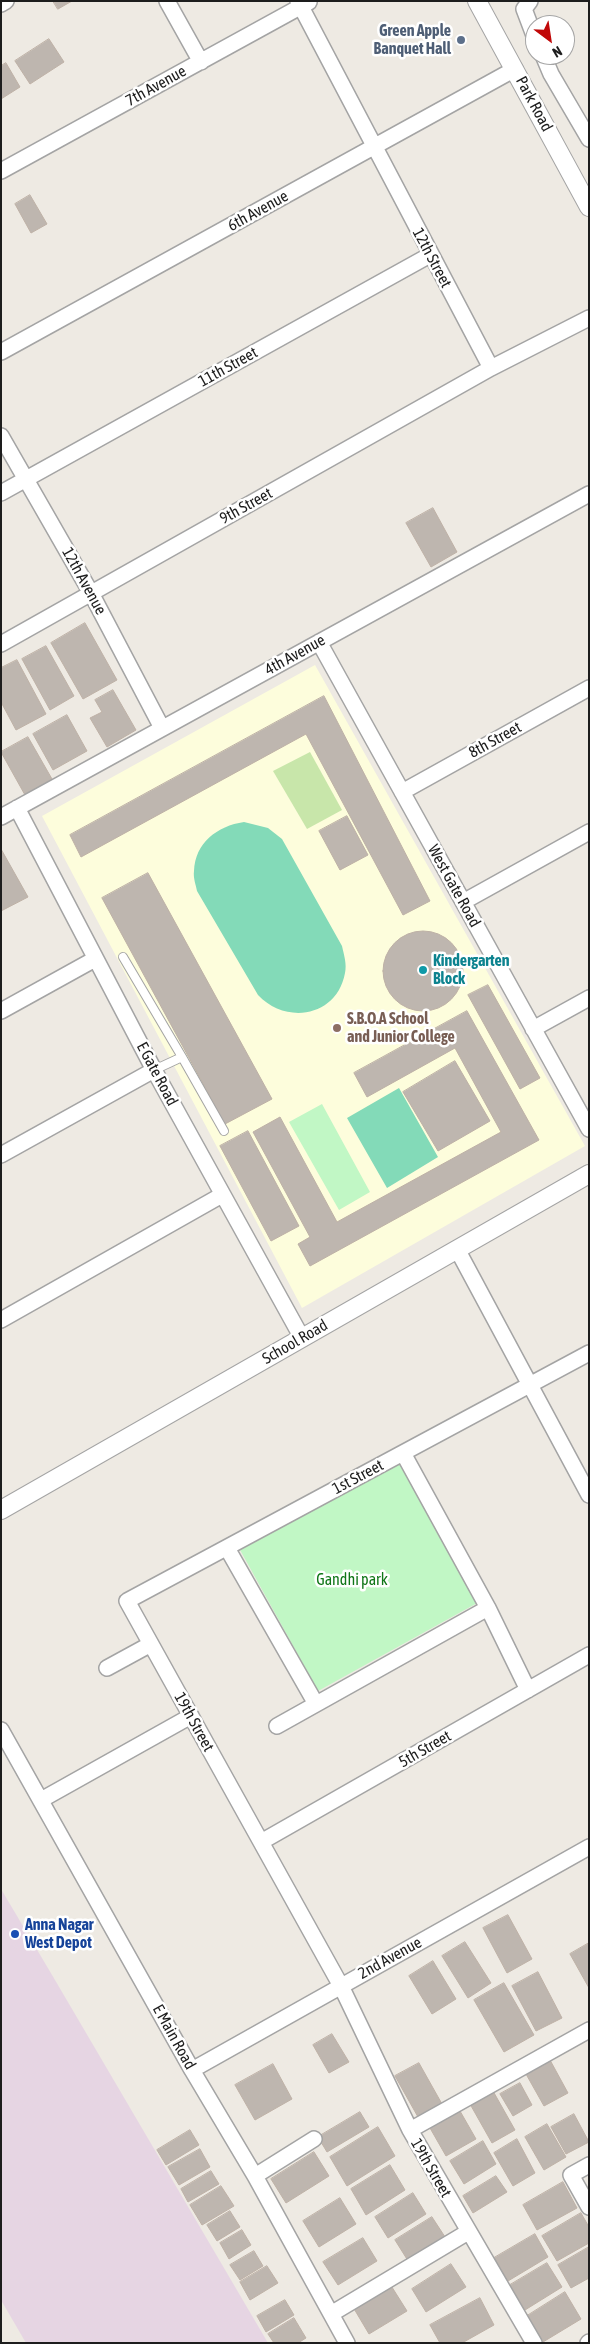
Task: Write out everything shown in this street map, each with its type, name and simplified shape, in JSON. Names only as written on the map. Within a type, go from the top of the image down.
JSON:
[{"type":"street","points":[[1,4],[6,1]]},
{"type":"street","points":[[167,1],[200,62]]},
{"type":"street","name":"Park Road","points":[[477,1],[589,207]]},
{"type":"street","points":[[526,15],[524,9],[530,1]]},
{"type":"street","name":"7th Avenue","points":[[1,171],[303,3]]},
{"type":"street","name":"12th Street","points":[[303,3],[373,147],[491,368]]},
{"type":"street","points":[[547,65],[589,139]]},
{"type":"street","name":"6th Avenue","points":[[1,352],[515,69]]},
{"type":"street","name":"11th Street","points":[[1,493],[430,255]]},
{"type":"street","name":"9th Street","points":[[1,644],[491,368],[589,318]]},
{"type":"street","name":"12th Avenue","points":[[1,436],[91,593],[162,728]]},
{"type":"street","name":"4th Avenue","points":[[1,817],[589,494]]},
{"type":"street","name":"West Gate Road","points":[[319,642],[589,1129]]},
{"type":"street","name":"8th Street","points":[[402,792],[589,688]]},
{"type":"street","name":"E Gate Road","points":[[17,808],[154,1070],[302,1338]]},
{"type":"street","points":[[462,902],[589,832]]},
{"type":"street","points":[[1,1011],[95,959]]},
{"type":"street","points":[[533,1029],[589,998]]},
{"type":"street","points":[[1,1154],[154,1070]]},
{"type":"street","name":"School Road","points":[[1,1510],[589,1174]]},
{"type":"street","points":[[1,1320],[222,1195]]},
{"type":"street","points":[[457,1249],[589,1495]]},
{"type":"street","name":"1st Street","points":[[127,1601],[589,1353]]},
{"type":"street","points":[[403,1454],[488,1608],[528,1690]]},
{"type":"street","points":[[227,1548],[316,1704]]},
{"type":"street","name":"19th Street","points":[[127,1601],[341,1986],[410,2130],[534,2343]]},
{"type":"street","points":[[277,1726],[488,1608]]},
{"type":"street","points":[[107,1668],[151,1644]]},
{"type":"street","name":"5th Street","points":[[261,1842],[589,1655]]},
{"type":"street","points":[[41,1800],[191,1716]]},
{"type":"street","name":"E Main Road","points":[[1,1730],[192,2070],[255,2176],[347,2343]]},
{"type":"street","name":"2nd Avenue","points":[[192,2070],[589,1847]]},
{"type":"street","points":[[410,2130],[589,2030]]},
{"type":"street","points":[[255,2176],[314,2139]]},
{"type":"street","points":[[589,2165],[571,2175],[589,2207]]},
{"type":"street","points":[[331,2314],[468,2232]]},
{"type":"lane","points":[[122,957],[224,1131]]},
{"type":"lane","points":[[154,1070],[182,1057]]},
{"type":"shaded area","name":"S.B.O.A School and Junior College","points":[[315,665],[585,1146],[302,1308],[42,816]]},
{"type":"shaded area","points":[[1,1889],[268,2343],[26,2343],[1,2300]]},
{"type":"green space","points":[[310,752],[342,810],[307,829],[273,771]]},
{"type":"green space","points":[[244,822],[268,828],[282,839],[342,946],[346,970],[340,988],[332,999],[321,1007],[309,1012],[296,1013],[282,1010],[269,1004],[258,995],[197,891],[194,879],[195,861],[203,844],[225,827]]},
{"type":"green space","points":[[399,1088],[438,1157],[387,1188],[347,1118]]},
{"type":"green space","points":[[322,1104],[370,1192],[339,1210],[289,1122]]},
{"type":"green space","name":"Gandhi park","points":[[402,1463],[479,1602],[318,1691],[239,1548]]},
{"type":"building","points":[[53,1],[72,1],[58,9]]},
{"type":"building","points":[[49,39],[64,62],[30,84],[15,61]]},
{"type":"building","points":[[6,63],[20,87],[1,99],[1,66]]},
{"type":"building","points":[[30,195],[47,224],[31,233],[15,204]]},
{"type":"building","points":[[433,508],[457,552],[431,567],[406,523]]},
{"type":"building","points":[[85,623],[117,680],[83,699],[51,643]]},
{"type":"building","points":[[46,646],[74,696],[50,710],[22,659]]},
{"type":"building","points":[[17,660],[46,714],[16,730],[1,702],[1,668]]},
{"type":"building","points":[[113,690],[136,730],[107,747],[90,718],[102,712],[95,700]]},
{"type":"building","points":[[324,696],[430,901],[403,915],[306,734],[81,857],[70,835]]},
{"type":"building","points":[[67,715],[87,751],[53,770],[33,734]]},
{"type":"building","points":[[28,737],[52,779],[25,795],[1,752]]},
{"type":"building","points":[[347,816],[368,855],[340,870],[319,831]]},
{"type":"building","points":[[1,849],[28,897],[1,911]]},
{"type":"building","points":[[148,873],[272,1099],[225,1124],[102,898]]},
{"type":"building","name":"Kindergarten Block","points":[[423,931],[438,934],[451,943],[460,956],[463,971],[460,986],[451,999],[438,1008],[423,1011],[408,1008],[395,999],[386,986],[383,971],[386,956],[395,943],[408,934]]},
{"type":"building","points":[[488,985],[540,1078],[520,1089],[468,995]]},
{"type":"building","points":[[467,1011],[539,1140],[310,1266],[298,1244],[310,1237],[253,1132],[280,1117],[337,1222],[501,1132],[455,1048],[367,1097],[354,1073]]},
{"type":"building","points":[[455,1061],[490,1121],[438,1151],[403,1092]]},
{"type":"building","points":[[248,1131],[299,1226],[271,1241],[220,1146]]},
{"type":"building","points":[[508,1915],[532,1959],[507,1973],[483,1928]]},
{"type":"building","points":[[465,1942],[491,1983],[468,1998],[442,1956]]},
{"type":"building","points":[[589,1943],[589,1988],[570,1954]]},
{"type":"building","points":[[433,1961],[456,1999],[432,2014],[409,1976]]},
{"type":"building","points":[[538,1972],[562,2018],[536,2031],[512,1986]]},
{"type":"building","points":[[504,1983],[534,2035],[504,2052],[474,2000]]},
{"type":"building","points":[[332,2034],[349,2062],[329,2073],[313,2045]]},
{"type":"building","points":[[550,2060],[568,2093],[544,2106],[526,2074]]},
{"type":"building","points":[[419,2063],[442,2104],[418,2117],[395,2076]]},
{"type":"building","points":[[273,2064],[292,2099],[255,2120],[235,2085]]},
{"type":"building","points":[[520,2083],[532,2105],[513,2116],[500,2094]]},
{"type":"building","points":[[493,2091],[515,2130],[492,2143],[470,2104]]},
{"type":"building","points":[[460,2111],[476,2139],[446,2156],[430,2128]]},
{"type":"building","points":[[360,2112],[369,2127],[327,2152],[318,2137]]},
{"type":"building","points":[[574,2114],[589,2142],[566,2154],[551,2127]]},
{"type":"building","points":[[547,2124],[566,2157],[544,2170],[525,2137]]},
{"type":"building","points":[[378,2127],[395,2156],[347,2186],[330,2157]]},
{"type":"building","points":[[190,2130],[199,2145],[166,2165],[157,2150]]},
{"type":"building","points":[[517,2139],[535,2173],[513,2186],[494,2153]]},
{"type":"building","points":[[483,2141],[496,2164],[464,2184],[450,2161]]},
{"type":"building","points":[[200,2149],[210,2167],[179,2185],[168,2167]]},
{"type":"building","points":[[314,2152],[329,2176],[286,2203],[271,2179]]},
{"type":"building","points":[[390,2165],[405,2190],[366,2215],[351,2189]]},
{"type":"building","points":[[211,2171],[219,2184],[188,2202],[181,2189]]},
{"type":"building","points":[[496,2176],[507,2192],[473,2213],[463,2196]]},
{"type":"building","points":[[563,2182],[577,2208],[537,2230],[523,2205]]},
{"type":"building","points":[[221,2186],[234,2206],[202,2225],[190,2205]]},
{"type":"building","points":[[413,2193],[426,2214],[388,2238],[375,2217]]},
{"type":"building","points":[[340,2198],[356,2224],[319,2247],[303,2221]]},
{"type":"building","points":[[230,2211],[240,2227],[217,2241],[207,2225]]},
{"type":"building","points":[[581,2213],[589,2227],[589,2243],[557,2261],[542,2236]]},
{"type":"building","points":[[432,2217],[447,2240],[410,2264],[395,2240]]},
{"type":"building","points":[[242,2230],[251,2245],[229,2259],[220,2243]]},
{"type":"building","points":[[535,2234],[548,2257],[508,2281],[494,2258]]},
{"type":"building","points":[[363,2238],[377,2261],[338,2285],[323,2262]]},
{"type":"building","points":[[589,2247],[589,2278],[571,2288],[558,2265]]},
{"type":"building","points":[[254,2251],[263,2266],[240,2280],[230,2265]]},
{"type":"building","points":[[547,2263],[562,2287],[525,2310],[510,2285]]},
{"type":"building","points":[[451,2264],[466,2287],[426,2312],[412,2289]]},
{"type":"building","points":[[267,2266],[278,2283],[250,2300],[240,2282]]},
{"type":"building","points":[[390,2284],[407,2311],[369,2334],[353,2307]]},
{"type":"building","points":[[565,2292],[581,2319],[543,2342],[527,2316]]},
{"type":"building","points":[[480,2298],[494,2325],[462,2343],[440,2343],[430,2325]]},
{"type":"building","points":[[285,2300],[294,2315],[266,2332],[257,2316]]},
{"type":"building","points":[[294,2318],[306,2338],[298,2343],[274,2343],[268,2334]]},
{"type":"place","name":"Green Apple Banquet Hall","points":[[461,40]]},
{"type":"place","name":"Kindergarten Block","points":[[423,970]]},
{"type":"place","name":"S.B.O.A School and Junior College","points":[[337,1028]]},
{"type":"place","name":"Anna Nagar West Depot","points":[[15,1934]]}]
